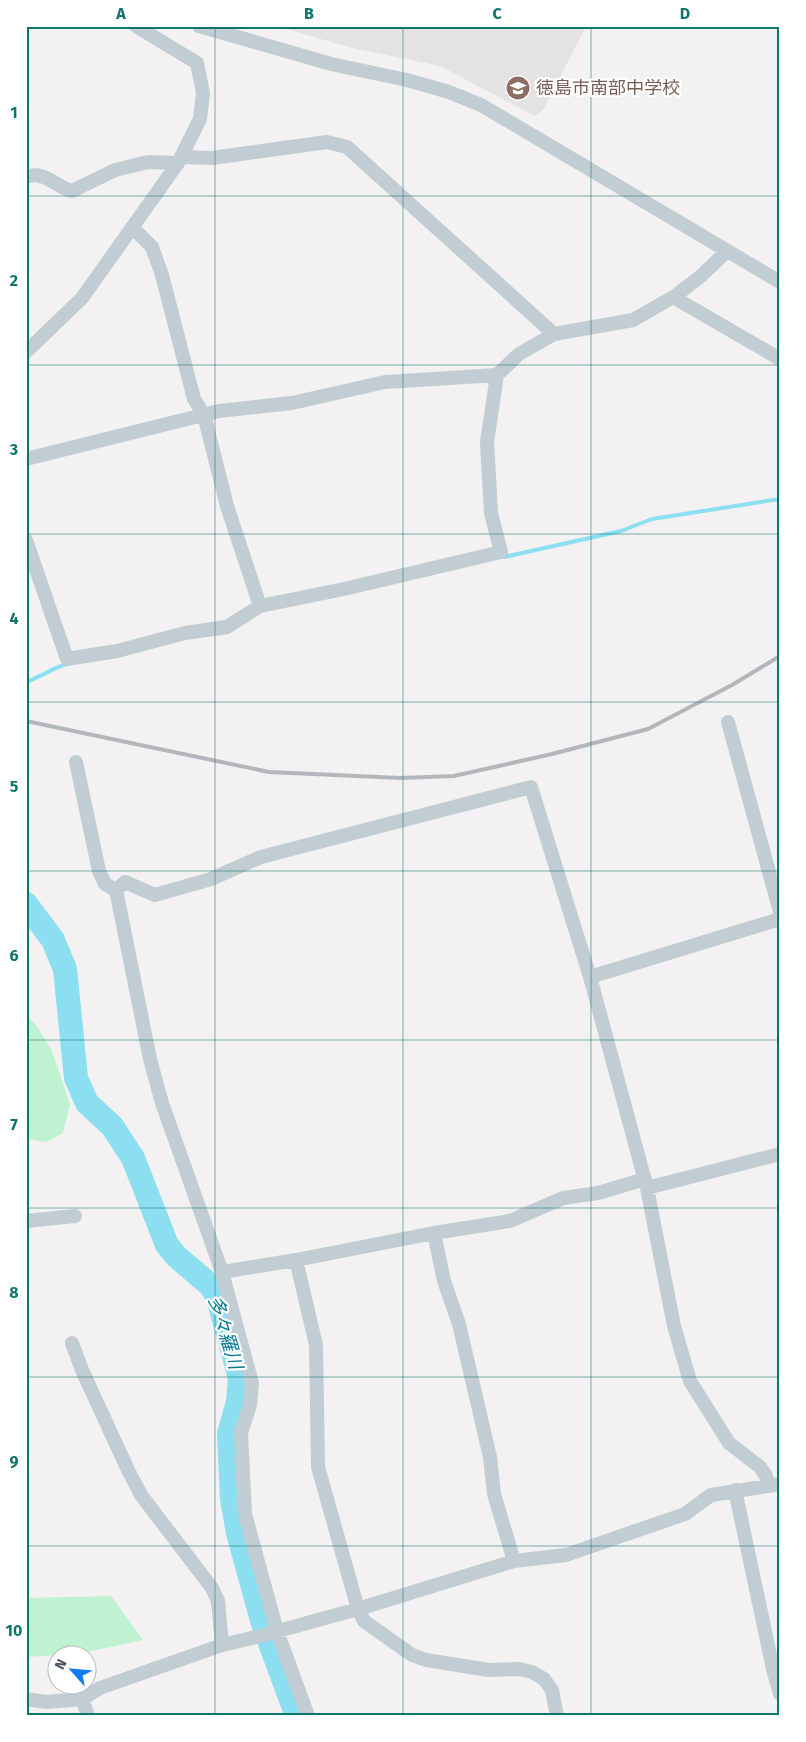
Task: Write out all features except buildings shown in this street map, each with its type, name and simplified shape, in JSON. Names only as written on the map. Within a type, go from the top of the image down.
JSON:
[{"type":"street","points":[[26,352],[82,298],[179,160],[200,118],[203,93],[197,62],[136,26]]},
{"type":"street","points":[[199,26],[331,64],[449,92],[481,105],[780,282]]},
{"type":"street","points":[[26,177],[31,175],[47,177],[63,189],[72,191],[115,170],[148,162],[212,158],[327,142],[347,146],[554,334]]},
{"type":"street","points":[[132,228],[152,247],[162,275],[194,399],[204,415],[228,506],[260,606]]},
{"type":"street","points":[[26,540],[67,659],[117,651],[185,633],[227,627],[260,606],[344,589],[501,552],[491,513],[488,442],[497,375],[518,354],[554,334],[633,320],[675,296],[701,276],[727,251]]},
{"type":"street","points":[[675,296],[680,301],[780,359]]},
{"type":"street","points":[[26,459],[219,411],[292,403],[385,382],[497,375]]},
{"type":"street","points":[[728,722],[780,912]]},
{"type":"street","points":[[76,762],[99,872],[104,884],[116,890]]},
{"type":"street","points":[[116,890],[125,882],[155,895],[212,879],[261,858],[531,787],[590,977],[646,1184],[674,1326],[690,1381],[729,1443],[760,1467],[774,1484]]},
{"type":"street","points":[[116,890],[150,1059],[162,1103],[222,1272],[252,1383],[250,1405],[241,1432],[245,1514],[275,1631],[308,1716]]},
{"type":"street","points":[[590,977],[780,919]]},
{"type":"street","points":[[222,1272],[510,1221],[564,1198],[646,1184],[780,1154]]},
{"type":"street","points":[[26,1221],[75,1216]]},
{"type":"street","points":[[434,1233],[444,1281],[459,1324],[490,1456],[494,1494],[514,1561]]},
{"type":"street","points":[[296,1260],[316,1345],[318,1467],[358,1609],[364,1621],[412,1655],[426,1660],[489,1670],[519,1669],[532,1672],[544,1678],[552,1690],[557,1716]]},
{"type":"street","points":[[72,1342],[86,1378],[141,1495],[212,1588],[218,1601],[222,1644]]},
{"type":"street","points":[[26,1699],[46,1702],[82,1699],[100,1688],[222,1644],[260,1636],[358,1609],[514,1561],[566,1555],[685,1514],[711,1495],[774,1484]]},
{"type":"street","points":[[735,1490],[776,1668],[780,1694]]},
{"type":"street","points":[[82,1699],[88,1716]]},
{"type":"shaded area","name":"徳島市南部中学校","points":[[276,26],[586,26],[543,110],[535,116],[440,66],[352,48]]},
{"type":"green space","points":[[26,1015],[36,1025],[52,1051],[70,1104],[63,1133],[47,1142],[26,1139]]},
{"type":"green space","points":[[111,1596],[143,1640],[98,1650],[98,1644],[48,1644],[48,1656],[26,1657],[26,1598]]},
{"type":"waterway","points":[[504,557],[621,531],[652,519],[780,499]]},
{"type":"waterway","points":[[26,682],[67,664]]},
{"type":"waterway","name":"多々羅川","points":[[26,904],[53,940],[65,969],[76,1078],[87,1103],[112,1126],[133,1158],[167,1245],[176,1256],[211,1286],[218,1298],[240,1378],[238,1402],[229,1434],[232,1499],[238,1533],[263,1624],[297,1716]]},
{"type":"railway","points":[[26,721],[269,772],[400,778],[454,776],[552,754],[648,729],[732,685],[780,656]]},
{"type":"place","name":"徳島市南部中学校","points":[[518,88]]}]
